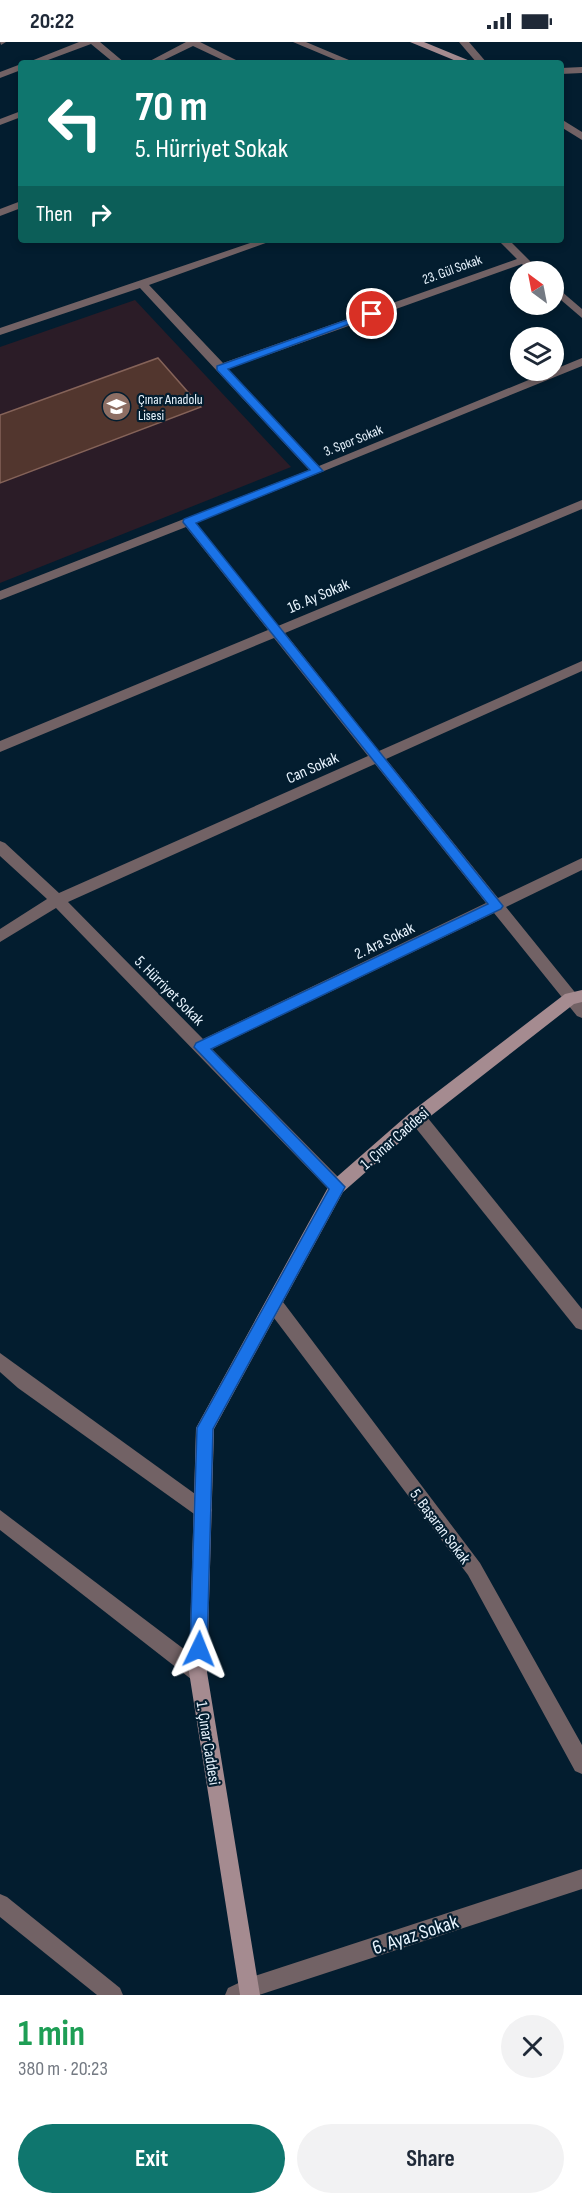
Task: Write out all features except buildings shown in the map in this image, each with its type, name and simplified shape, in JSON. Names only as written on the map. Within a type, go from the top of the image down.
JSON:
[{"type":"main road","points":[[415,42],[462,60]]},
{"type":"main road","name":"1. Çınar Caddesi","points":[[245,1993],[198,1672],[205,1428],[338,1187],[417,1117],[576,997]]},
{"type":"street","points":[[39,60],[88,42]]},
{"type":"street","points":[[94,42],[116,60]]},
{"type":"street","points":[[157,60],[193,42],[231,60]]},
{"type":"street","points":[[298,42],[343,60]]},
{"type":"street","points":[[464,42],[479,60]]},
{"type":"street","points":[[0,75],[18,68]]},
{"type":"street","points":[[564,71],[582,70]]},
{"type":"street","points":[[0,122],[18,115]]},
{"type":"street","points":[[564,124],[582,137]]},
{"type":"street","points":[[0,213],[18,205]]},
{"type":"street","points":[[0,332],[260,243]]},
{"type":"street","points":[[506,243],[524,260]]},
{"type":"street","name":"23. Gül Sokak","points":[[221,368],[524,260]]},
{"type":"street","points":[[141,283],[317,471]]},
{"type":"street","points":[[564,298],[582,315]]},
{"type":"street","name":"3. Spor Sokak","points":[[0,596],[317,471],[582,362]]},
{"type":"street","name":"16. Ay Sokak","points":[[0,747],[582,504]]},
{"type":"street","points":[[188,522],[497,906],[576,997],[582,1012]]},
{"type":"street","name":"Can Sokak","points":[[0,936],[57,900],[582,666]]},
{"type":"street","name":"5. Hürriyet Sokak","points":[[0,847],[57,900],[338,1187]]},
{"type":"street","name":"2. Ara Sokak","points":[[201,1047],[582,864]]},
{"type":"street","points":[[417,1117],[582,1322]]},
{"type":"street","name":"5. Başaran Sokak","points":[[274,1304],[474,1569],[582,1764]]},
{"type":"street","points":[[0,1361],[24,1382],[203,1510]]},
{"type":"street","points":[[0,1519],[198,1672]]},
{"type":"street","name":"6. Ayaz Sokak","points":[[245,1993],[582,1879]]},
{"type":"street","points":[[0,1904],[113,1995]]},
{"type":"shaded area","name":"Çınar Anadolu Lisesi","points":[[135,300],[291,467],[0,583],[0,347]]},
{"type":"place","name":"Çınar Anadolu Lisesi","points":[[117,407]]},
{"type":"route","points":[[199,1649],[205,1428],[338,1187],[201,1047],[497,906],[188,522],[317,471],[221,368],[372,314]]}]
